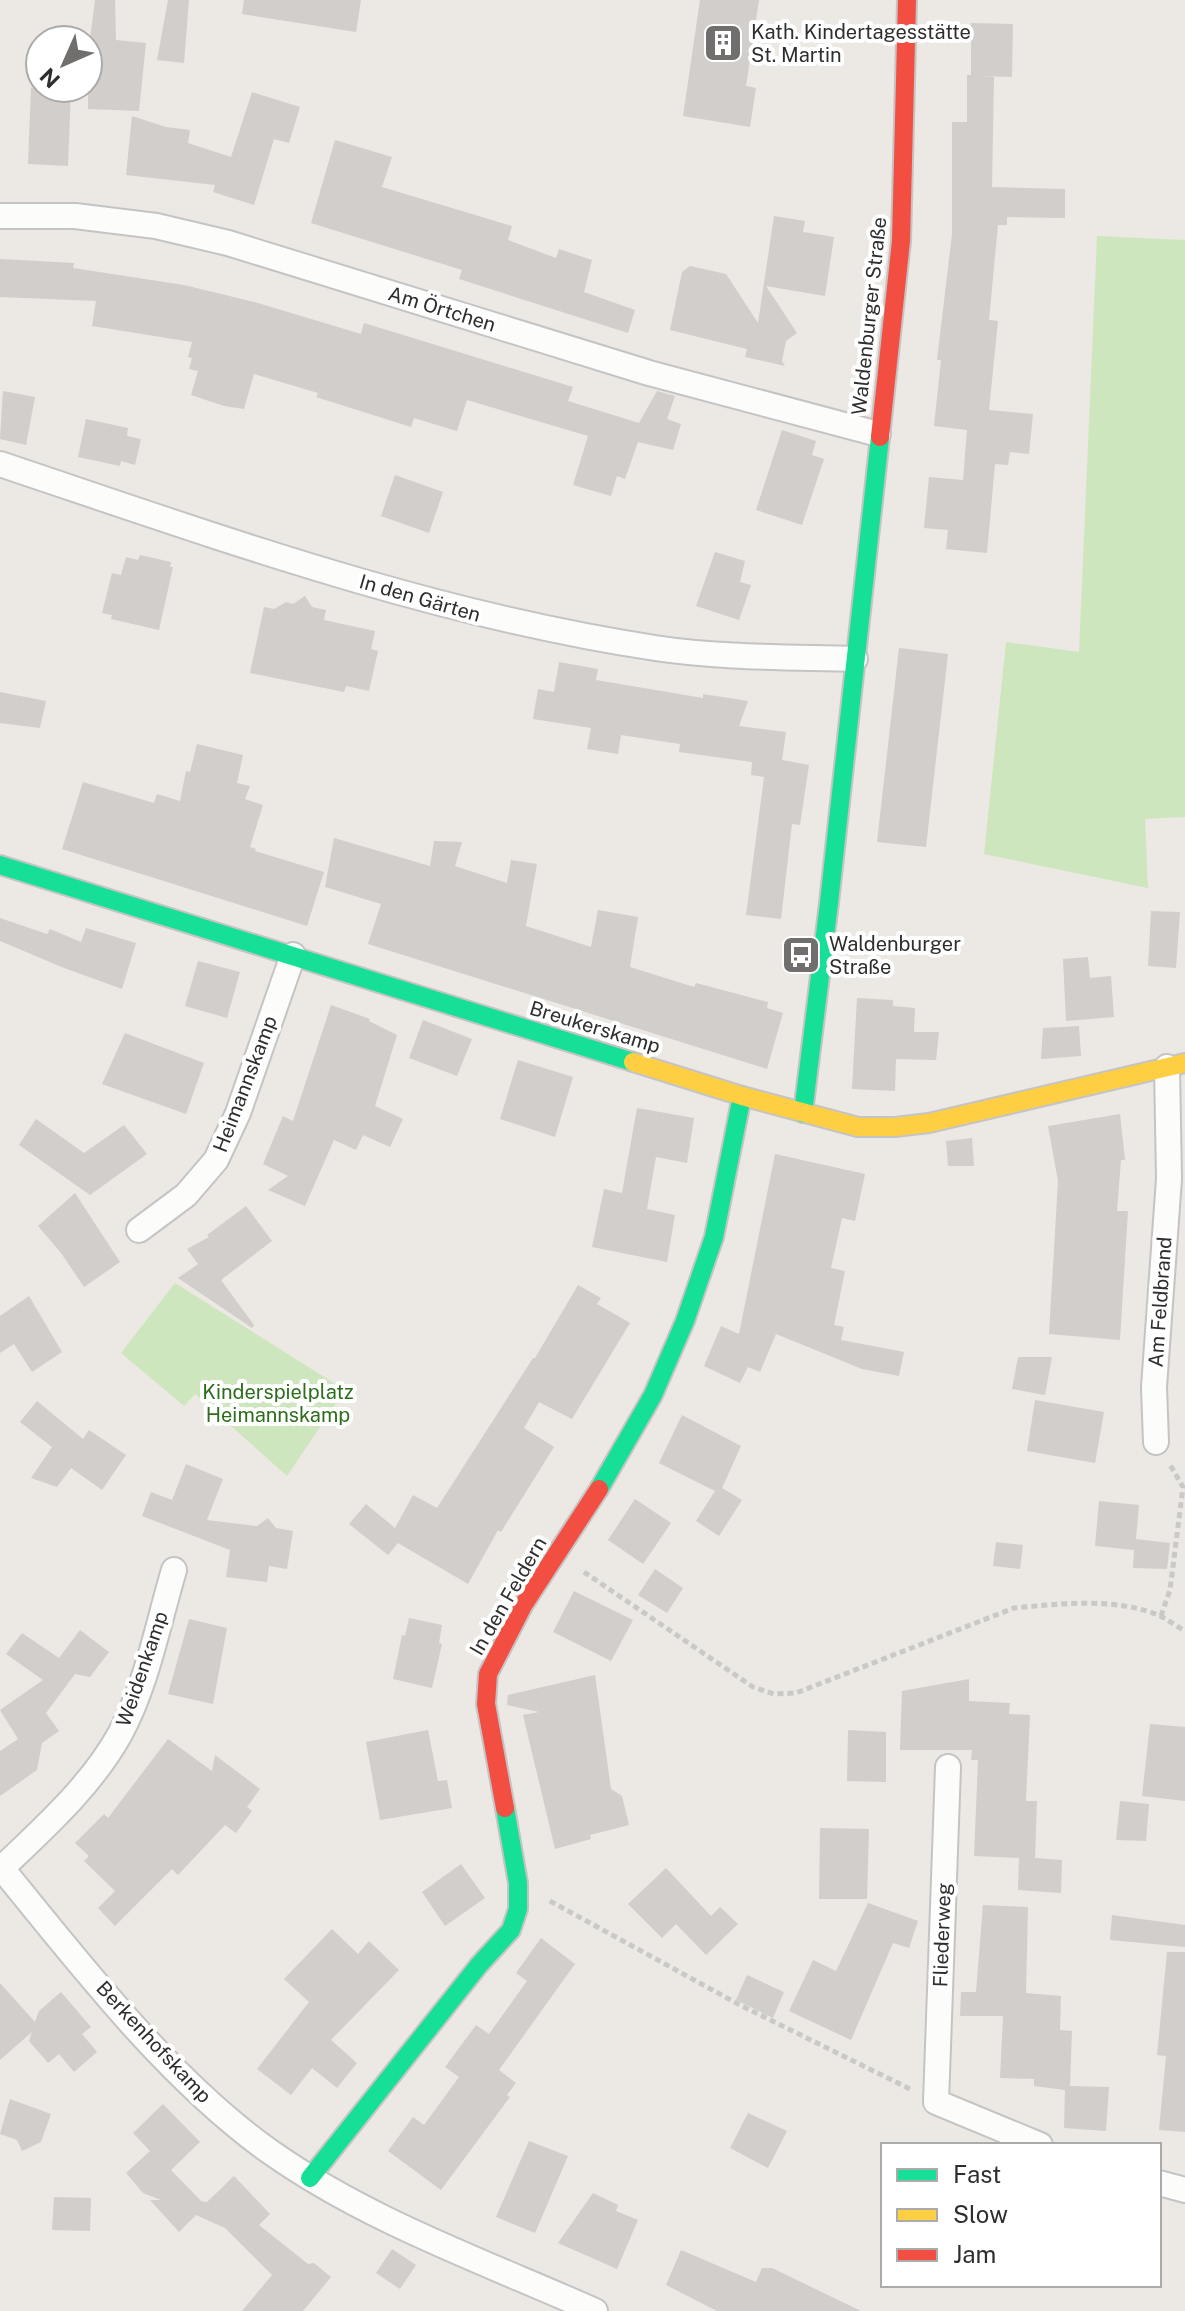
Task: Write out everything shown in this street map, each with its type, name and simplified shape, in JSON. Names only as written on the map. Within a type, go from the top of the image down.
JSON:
[{"type":"street","name":"Waldenburger Straße","points":[[803,1113],[901,241],[907,0]]},
{"type":"street","name":"Am Örtchen","points":[[0,216],[75,216],[156,226],[228,243],[649,373],[878,434]]},
{"type":"street","name":"In den Gärten","points":[[0,464],[308,565],[484,616],[658,649],[855,659]]},
{"type":"street","name":"Breukerskamp","points":[[0,865],[742,1096],[858,1127],[929,1123],[1176,1065]]},
{"type":"street","name":"Heimannskamp","points":[[139,1230],[186,1195],[216,1160],[238,1113],[293,955]]},
{"type":"street","name":"Am Feldbrand","points":[[1156,1442],[1154,1387],[1176,1065]]},
{"type":"street","name":"In den Feldern","points":[[310,2178],[479,1965],[511,1930],[518,1909],[518,1883],[486,1704],[488,1674],[524,1604],[623,1451],[653,1395],[685,1321],[714,1237],[742,1096]]},
{"type":"street","name":"Weidenkamp","points":[[1,1867],[56,1817],[97,1769],[120,1734],[137,1695],[174,1570]]},
{"type":"street","name":"Fliederweg","points":[[936,2102],[948,1767]]},
{"type":"street","name":"Berkenhofskamp","points":[[1,1867],[175,2070],[268,2150],[341,2197],[595,2311]]},
{"type":"street","points":[[936,2102],[1035,2143]]},
{"type":"street","points":[[1161,2184],[1185,2190]]},
{"type":"path","points":[[1156,1442],[1183,1487],[1170,1590],[1161,1616]]},
{"type":"path","points":[[557,1554],[753,1687],[774,1694],[796,1693],[1014,1608],[1108,1605],[1161,1616],[1185,1631]]},
{"type":"path","points":[[518,1883],[738,2004],[936,2102]]},
{"type":"green space","points":[[1097,236],[1185,240],[1185,817],[1145,819],[1148,888],[984,854],[1006,642],[1079,652]]},
{"type":"green space","name":"Kinderspielplatz Heimannskamp","points":[[175,1283],[345,1390],[287,1476],[195,1394],[184,1406],[121,1353]]},
{"type":"building","points":[[95,0],[115,0],[116,40],[146,43],[139,111],[88,109],[88,104],[104,104],[104,24],[92,24]]},
{"type":"building","points":[[168,0],[189,0],[184,63],[157,60]]},
{"type":"building","points":[[244,0],[361,0],[356,32],[242,14]]},
{"type":"building","name":"Kath. Kindertagesstätte St. Martin","points":[[700,0],[759,0],[746,86],[756,88],[750,127],[683,116]]},
{"type":"building","points":[[971,23],[1013,24],[1012,77],[980,76],[994,77],[992,187],[1065,189],[1065,218],[1007,217],[1007,225],[998,225],[989,320],[998,321],[989,410],[1033,414],[1029,454],[1010,452],[1008,465],[995,464],[987,553],[946,549],[948,530],[924,528],[929,477],[963,480],[967,430],[934,426],[941,360],[937,360],[952,234],[952,122],[967,122]]},
{"type":"building","points":[[252,92],[300,107],[289,143],[274,139],[254,205],[213,192],[215,185],[126,175],[132,116],[166,127],[190,130],[188,143],[231,157]]},
{"type":"building","points":[[30,104],[70,104],[68,166],[28,164]]},
{"type":"building","points":[[335,140],[392,157],[382,187],[512,226],[508,240],[556,258],[559,249],[592,260],[584,292],[635,310],[628,333],[459,279],[462,270],[311,223]]},
{"type":"building","points":[[774,216],[805,221],[803,232],[834,237],[825,296],[766,286],[797,333],[786,341],[782,361],[785,366],[745,357],[747,349],[670,330],[682,272],[690,266],[726,274],[758,323]]},
{"type":"building","points":[[0,259],[74,263],[73,268],[184,285],[361,334],[364,323],[573,387],[568,401],[639,423],[657,391],[675,396],[667,419],[681,424],[673,450],[638,442],[625,479],[617,476],[611,496],[573,485],[588,436],[467,400],[457,431],[414,418],[411,427],[316,397],[318,393],[254,374],[244,409],[224,406],[191,395],[198,371],[189,369],[192,342],[92,326],[96,301],[0,297]]},
{"type":"building","points":[[3,391],[35,397],[26,445],[0,439]]},
{"type":"building","points":[[86,419],[128,428],[127,436],[141,439],[135,465],[121,461],[120,466],[78,457]]},
{"type":"building","points":[[782,430],[816,441],[812,455],[824,459],[802,525],[756,510]]},
{"type":"building","points":[[395,475],[443,492],[429,533],[381,516]]},
{"type":"building","points":[[715,552],[745,561],[740,582],[751,585],[739,620],[696,606]]},
{"type":"building","points":[[140,555],[171,562],[170,567],[173,567],[159,630],[111,619],[112,615],[102,613],[112,573],[121,575],[126,557],[138,560]]},
{"type":"building","points":[[305,596],[312,607],[326,610],[324,620],[375,631],[371,649],[378,651],[369,691],[346,686],[344,692],[250,673],[264,607],[274,609],[286,602],[293,604]]},
{"type":"building","points":[[899,648],[948,654],[926,847],[877,842]]},
{"type":"building","points":[[559,662],[598,669],[596,680],[703,698],[703,694],[748,701],[739,726],[786,732],[782,760],[809,765],[800,825],[792,824],[781,919],[746,915],[764,777],[751,775],[752,762],[679,752],[680,744],[621,735],[618,754],[587,749],[591,728],[533,719],[538,689],[554,692]]},
{"type":"building","points":[[0,692],[46,701],[40,728],[0,723]]},
{"type":"building","points":[[197,744],[243,755],[237,783],[250,786],[245,799],[263,805],[250,847],[324,872],[307,926],[62,849],[83,782],[154,803],[157,794],[180,801],[186,771],[190,772]]},
{"type":"building","points":[[334,838],[430,866],[434,841],[462,842],[455,866],[507,883],[511,860],[537,864],[526,926],[591,947],[598,910],[638,917],[630,967],[694,987],[696,983],[768,1002],[767,1008],[783,1013],[767,1069],[368,944],[381,904],[325,887]]},
{"type":"building","points":[[1151,911],[1180,912],[1176,968],[1148,966]]},
{"type":"building","points":[[0,918],[47,934],[50,929],[81,942],[86,928],[136,943],[122,989],[0,941]]},
{"type":"building","points":[[1088,957],[1090,978],[1111,976],[1114,1017],[1066,1021],[1063,959]]},
{"type":"building","points":[[198,961],[240,972],[227,1018],[185,1006]]},
{"type":"building","points":[[857,998],[893,1000],[893,1006],[915,1008],[914,1032],[939,1032],[936,1060],[896,1059],[895,1091],[852,1089]]},
{"type":"building","points":[[331,1005],[370,1019],[397,1035],[375,1106],[403,1119],[390,1147],[363,1135],[356,1150],[334,1140],[305,1206],[268,1190],[288,1176],[263,1164],[283,1116],[293,1121]]},
{"type":"building","points":[[423,1020],[472,1039],[457,1076],[409,1058]]},
{"type":"building","points":[[1079,1026],[1081,1056],[1041,1059],[1043,1028]]},
{"type":"building","points":[[125,1033],[204,1063],[186,1114],[102,1084]]},
{"type":"building","points":[[518,1060],[573,1077],[555,1137],[500,1119]]},
{"type":"building","points":[[637,1108],[694,1118],[687,1163],[656,1157],[647,1209],[675,1215],[667,1262],[592,1247],[604,1189],[622,1193]]},
{"type":"building","points":[[1120,1114],[1125,1160],[1121,1160],[1117,1211],[1128,1211],[1120,1340],[1049,1334],[1058,1181],[1048,1126]]},
{"type":"building","points":[[36,1119],[84,1153],[124,1125],[147,1154],[90,1195],[19,1145]]},
{"type":"building","points":[[972,1138],[974,1166],[948,1166],[946,1141]]},
{"type":"building","points":[[775,1154],[865,1174],[855,1221],[842,1218],[831,1268],[845,1271],[834,1325],[844,1327],[841,1340],[904,1352],[899,1376],[862,1369],[776,1334],[760,1372],[748,1367],[740,1383],[704,1366],[721,1326],[739,1334]]},
{"type":"building","points":[[75,1193],[120,1262],[84,1287],[38,1226]]},
{"type":"building","points":[[246,1206],[272,1241],[221,1280],[254,1325],[252,1328],[178,1278],[198,1264],[187,1249],[209,1237],[207,1235]]},
{"type":"building","points":[[578,1285],[601,1298],[597,1304],[630,1323],[572,1419],[539,1402],[524,1428],[554,1447],[501,1532],[498,1530],[468,1584],[398,1543],[388,1555],[349,1524],[366,1504],[395,1528],[413,1495],[437,1508],[535,1358]]},
{"type":"building","points":[[29,1296],[62,1352],[32,1372],[14,1344],[0,1353],[0,1316]]},
{"type":"building","points":[[1018,1357],[1052,1357],[1045,1395],[1012,1389]]},
{"type":"building","points":[[1035,1400],[1104,1412],[1095,1463],[1027,1451]]},
{"type":"building","points":[[37,1401],[83,1439],[89,1430],[126,1455],[102,1490],[71,1468],[57,1487],[31,1478],[52,1447],[20,1422]]},
{"type":"building","points":[[682,1415],[741,1446],[722,1488],[742,1500],[719,1536],[696,1521],[715,1491],[659,1463]]},
{"type":"building","points":[[186,1464],[223,1479],[207,1520],[257,1526],[268,1518],[276,1528],[293,1531],[287,1569],[269,1566],[267,1582],[226,1577],[230,1550],[142,1516],[151,1492],[172,1500]]},
{"type":"building","points":[[635,1499],[671,1523],[643,1564],[608,1540]]},
{"type":"building","points":[[1099,1501],[1139,1505],[1136,1539],[1170,1543],[1167,1569],[1133,1568],[1134,1550],[1095,1546]]},
{"type":"building","points":[[996,1542],[1023,1545],[1020,1569],[993,1566]]},
{"type":"building","points":[[655,1569],[683,1588],[667,1613],[638,1595]]},
{"type":"building","points":[[574,1591],[633,1620],[611,1661],[553,1632]]},
{"type":"building","points":[[409,1618],[442,1625],[439,1643],[442,1644],[432,1688],[393,1679],[402,1635],[405,1636]]},
{"type":"building","points":[[189,1619],[227,1628],[213,1704],[168,1694]]},
{"type":"building","points":[[80,1630],[109,1652],[90,1677],[75,1674],[46,1713],[59,1731],[42,1743],[37,1770],[0,1796],[0,1751],[18,1739],[0,1710],[43,1680],[6,1654],[22,1633],[59,1658]]},
{"type":"building","points":[[595,1675],[611,1789],[622,1796],[629,1825],[590,1835],[591,1839],[555,1849],[523,1715],[539,1712],[507,1705],[508,1695]]},
{"type":"building","points":[[969,1679],[969,1701],[1010,1703],[1009,1714],[1030,1715],[1026,1801],[1037,1801],[1035,1858],[1062,1860],[1061,1893],[1018,1890],[1019,1858],[974,1856],[978,1760],[971,1760],[972,1750],[900,1750],[902,1691]]},
{"type":"building","points":[[1150,1724],[1185,1727],[1185,1801],[1142,1796]]},
{"type":"building","points":[[428,1730],[438,1781],[447,1780],[452,1808],[380,1820],[366,1742]]},
{"type":"building","points":[[848,1730],[886,1732],[886,1782],[847,1781]]},
{"type":"building","points":[[168,1739],[212,1771],[215,1755],[260,1789],[247,1807],[252,1811],[236,1833],[225,1825],[178,1875],[172,1869],[115,1926],[98,1908],[115,1891],[84,1861],[89,1856],[75,1843],[104,1814],[108,1818]]},
{"type":"building","points":[[1120,1801],[1149,1804],[1146,1841],[1116,1840]]},
{"type":"building","points":[[820,1828],[869,1829],[867,1899],[819,1899]]},
{"type":"building","points":[[461,1864],[485,1898],[445,1926],[422,1892]]},
{"type":"building","points":[[666,1868],[711,1916],[720,1907],[738,1924],[706,1955],[676,1924],[662,1938],[628,1904]]},
{"type":"building","points":[[868,1903],[918,1921],[909,1948],[893,1943],[851,2040],[789,2011],[813,1960],[836,1971]]},
{"type":"building","points":[[983,1905],[1028,1907],[1026,1993],[1061,1996],[1060,2030],[1072,2031],[1070,2086],[1109,2087],[1106,2131],[1064,2128],[1065,2090],[1034,2086],[1034,2079],[1000,2078],[1003,2016],[960,2016],[961,1992],[976,1992]]},
{"type":"building","points":[[1112,1915],[1185,1925],[1185,1947],[1110,1940]]},
{"type":"building","points":[[332,1929],[358,1954],[369,1941],[399,1970],[331,2040],[357,2063],[337,2088],[312,2068],[291,2095],[257,2069],[309,2002],[284,1979]]},
{"type":"building","points":[[541,1938],[575,1964],[499,2070],[516,2083],[507,2095],[510,2097],[441,2190],[388,2151],[413,2117],[424,2125],[459,2077],[445,2067],[476,2025],[489,2034],[527,1981],[516,1973]]},
{"type":"building","points":[[1167,1952],[1185,1952],[1185,2132],[1159,2130],[1166,2056],[1157,2055]]},
{"type":"building","points":[[747,1975],[784,1992],[773,2018],[736,2000]]},
{"type":"building","points":[[0,1983],[35,2022],[39,2011],[61,1992],[91,2027],[82,2034],[97,2052],[74,2072],[59,2054],[48,2063],[29,2041],[32,2032],[0,2060]]},
{"type":"building","points":[[10,2099],[51,2114],[41,2142],[22,2151],[17,2140],[0,2134]]},
{"type":"building","points":[[163,2104],[200,2142],[171,2170],[201,2201],[207,2202],[234,2176],[270,2214],[259,2225],[308,2264],[314,2263],[331,2277],[303,2311],[242,2311],[272,2275],[225,2228],[196,2215],[179,2232],[150,2200],[161,2200],[143,2193],[126,2173],[150,2151],[133,2133]]},
{"type":"building","points":[[748,2113],[787,2131],[768,2168],[730,2148]]},
{"type":"building","points":[[529,2141],[568,2156],[535,2233],[496,2217]]},
{"type":"building","points":[[593,2193],[618,2205],[616,2211],[638,2220],[617,2269],[558,2243]]},
{"type":"building","points":[[54,2197],[91,2198],[90,2231],[52,2230]]},
{"type":"building","points":[[392,2249],[416,2265],[400,2289],[376,2273]]},
{"type":"building","points":[[681,2250],[756,2282],[762,2268],[772,2268],[861,2311],[717,2311],[666,2285]]},
{"type":"traffic: fast","points":[[803,1113],[880,437]]},
{"type":"traffic: fast","points":[[0,865],[633,1062]]},
{"type":"traffic: fast","points":[[599,1489],[653,1395],[685,1321],[714,1237],[742,1096]]},
{"type":"traffic: fast","points":[[310,2178],[479,1965],[511,1930],[518,1909],[518,1883],[505,1808]]},
{"type":"traffic: slow","points":[[633,1062],[742,1096],[858,1127],[929,1123],[1185,1063]]},
{"type":"traffic: jam","points":[[880,437],[901,241],[907,0]]},
{"type":"traffic: jam","points":[[505,1808],[486,1704],[488,1674],[524,1604],[599,1489]]},
{"type":"place","name":"Kath. Kindertagesstätte St. Martin","points":[[723,43]]},
{"type":"place","name":"Waldenburger Straße","points":[[801,955]]}]
